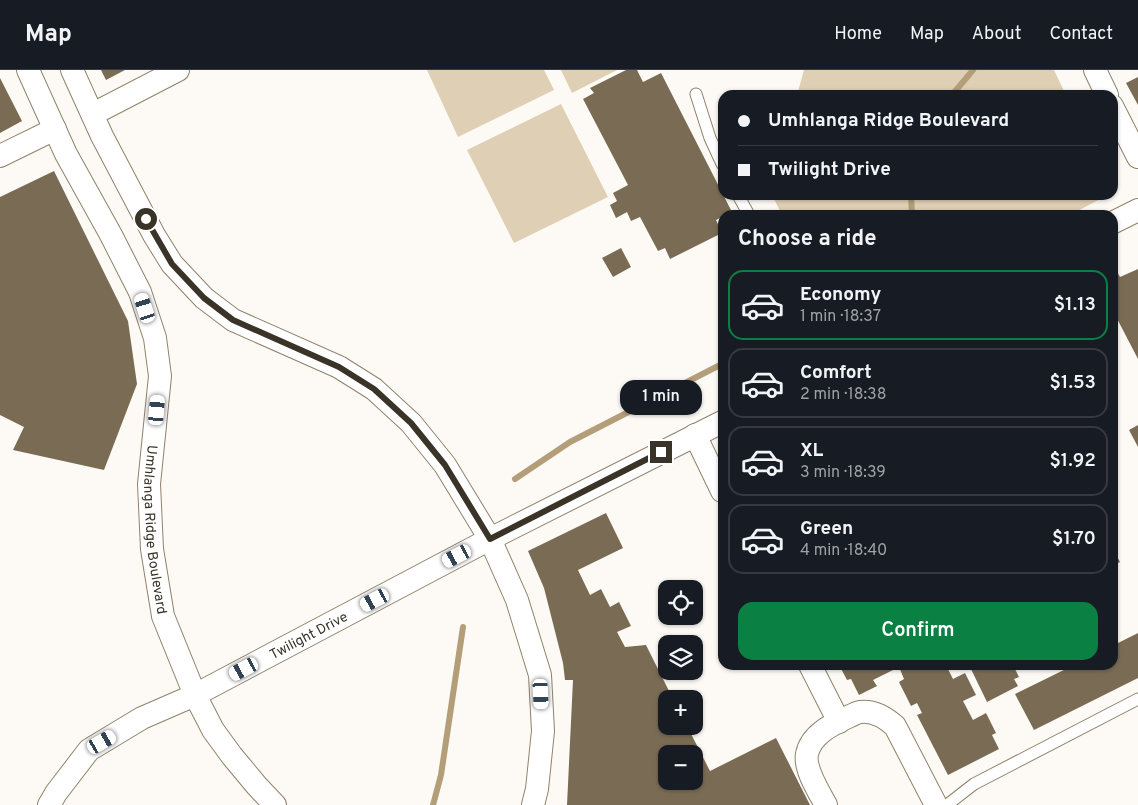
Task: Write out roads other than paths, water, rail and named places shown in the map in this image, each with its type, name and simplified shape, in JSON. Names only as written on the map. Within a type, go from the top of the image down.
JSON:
[{"type":"street","name":"Umhlanga Ridge Boulevard","points":[[28,70],[66,154],[140,292],[155,338],[160,376],[149,484],[152,549],[163,616],[195,695],[213,730],[232,756],[275,805]]},
{"type":"street","points":[[72,70],[102,136],[154,235],[172,264],[204,298],[233,320],[339,367],[374,389],[411,423],[445,465],[490,539],[517,600],[540,675],[544,731],[537,789],[533,805]]},
{"type":"street","points":[[92,114],[178,70]]},
{"type":"street","points":[[1095,70],[1105,90]]},
{"type":"street","points":[[1118,118],[1138,157]]},
{"type":"street","points":[[0,156],[55,129]]},
{"type":"street","points":[[1118,220],[1138,210]]},
{"type":"street","name":"Twilight Drive","points":[[50,805],[56,793],[89,750],[142,718],[195,695],[490,539],[718,424]]},
{"type":"street","points":[[695,435],[718,482]]},
{"type":"street","points":[[813,670],[839,722]]},
{"type":"street","points":[[826,805],[807,766],[807,754],[813,742],[822,732],[860,712],[885,717],[895,726],[936,805]]},
{"type":"lane","points":[[696,94],[710,138],[718,155]]},
{"type":"lane","points":[[947,805],[974,784],[1138,699]]},
{"type":"waterway","points":[[956,90],[973,70]]},
{"type":"waterway","points":[[911,200],[912,210]]},
{"type":"waterway","points":[[515,479],[570,442],[718,366]]},
{"type":"waterway","points":[[433,805],[441,775],[463,627]]}]
